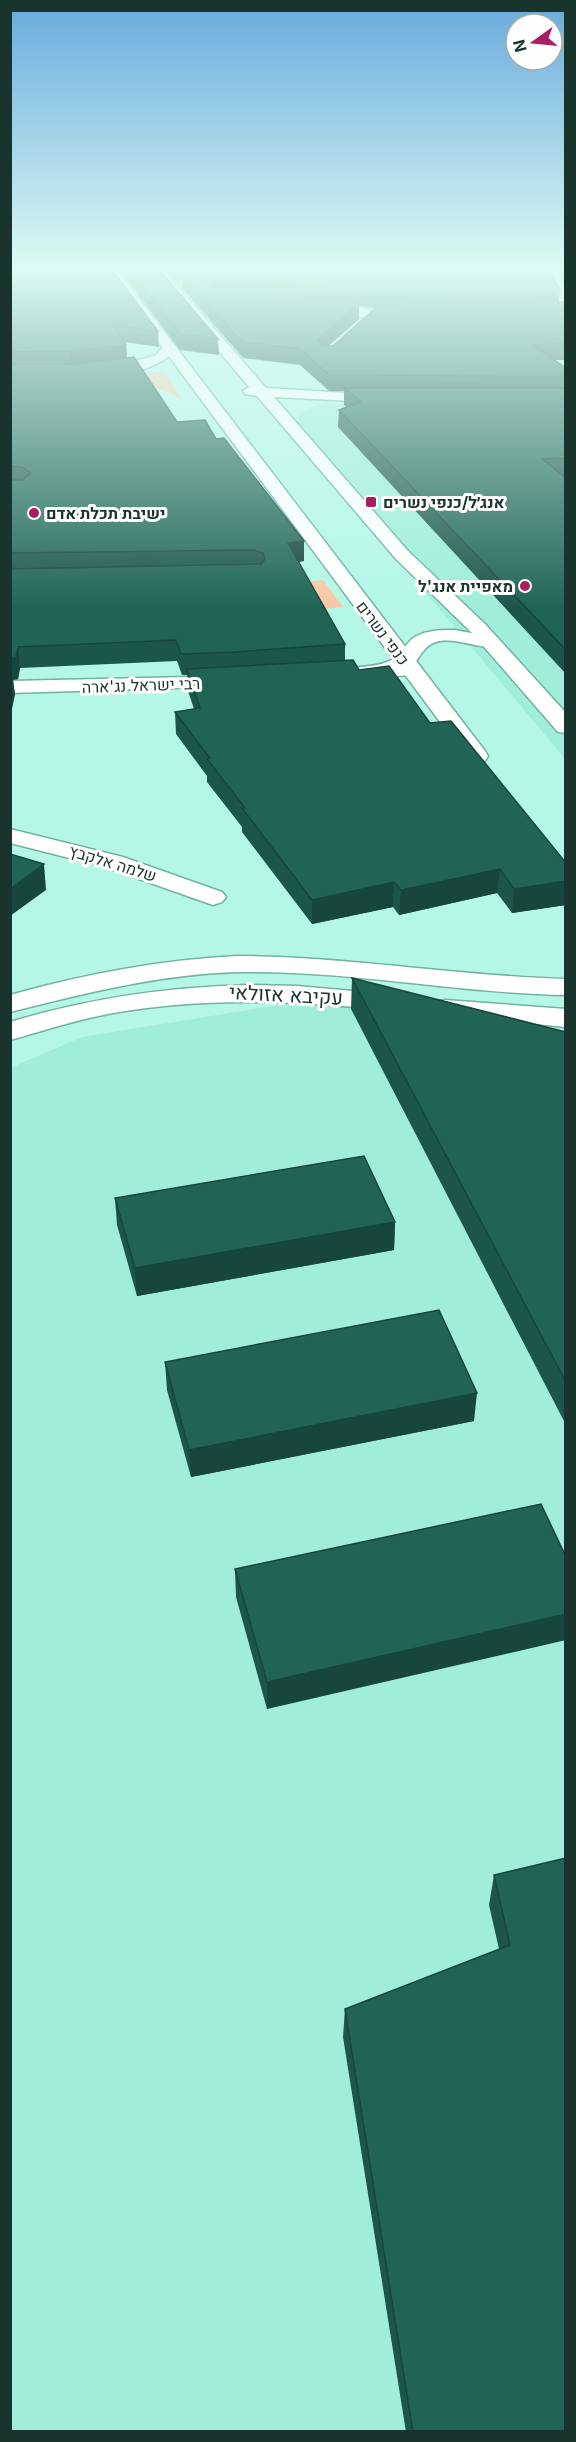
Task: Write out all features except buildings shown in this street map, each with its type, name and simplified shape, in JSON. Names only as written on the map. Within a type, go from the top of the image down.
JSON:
[{"type":"street","name":"כנפי נשרים","points":[[210,380],[218,386],[407,665],[494,778]]},
{"type":"street","points":[[252,380],[402,555],[490,642],[566,727]]},
{"type":"street","points":[[218,386],[344,390],[404,395],[326,403],[306,415],[299,427],[299,437]]},
{"type":"street","points":[[259,388],[357,399]]},
{"type":"street","points":[[329,676],[379,672],[407,665],[418,644],[432,638],[462,637],[490,642]]},
{"type":"street","name":"רבי ישראל נג'ארה","points":[[10,687],[256,681]]},
{"type":"street","name":"שלמה אלקבץ","points":[[10,836],[114,862],[213,897]]},
{"type":"street","name":"עקיבא אזולאי","points":[[10,1004],[108,978],[216,964],[327,968],[477,984],[566,987]]},
{"type":"street","points":[[532,986],[566,979]]},
{"type":"street","name":"עקיבא אזולאי","points":[[10,1031],[86,1008],[170,995],[216,992],[305,994],[560,1019]]},
{"type":"shaded area","points":[[133,380],[170,380],[181,399],[170,393]]},
{"type":"shaded area","points":[[565,402],[565,759],[300,442],[297,424],[301,412],[322,404]]},
{"type":"shaded area","points":[[323,580],[343,607],[280,613],[262,587]]},
{"type":"shaded area","points":[[273,1006],[565,1011],[565,2431],[11,2431],[10,1068],[82,1037]]},
{"type":"place","name":"אנג׳ל/כנפי נשרים","points":[[371,502]]},
{"type":"place","name":"ישיבת תכלת אדם","points":[[34,513]]},
{"type":"place","name":"מאפיית אנג'ל","points":[[525,586]]}]
